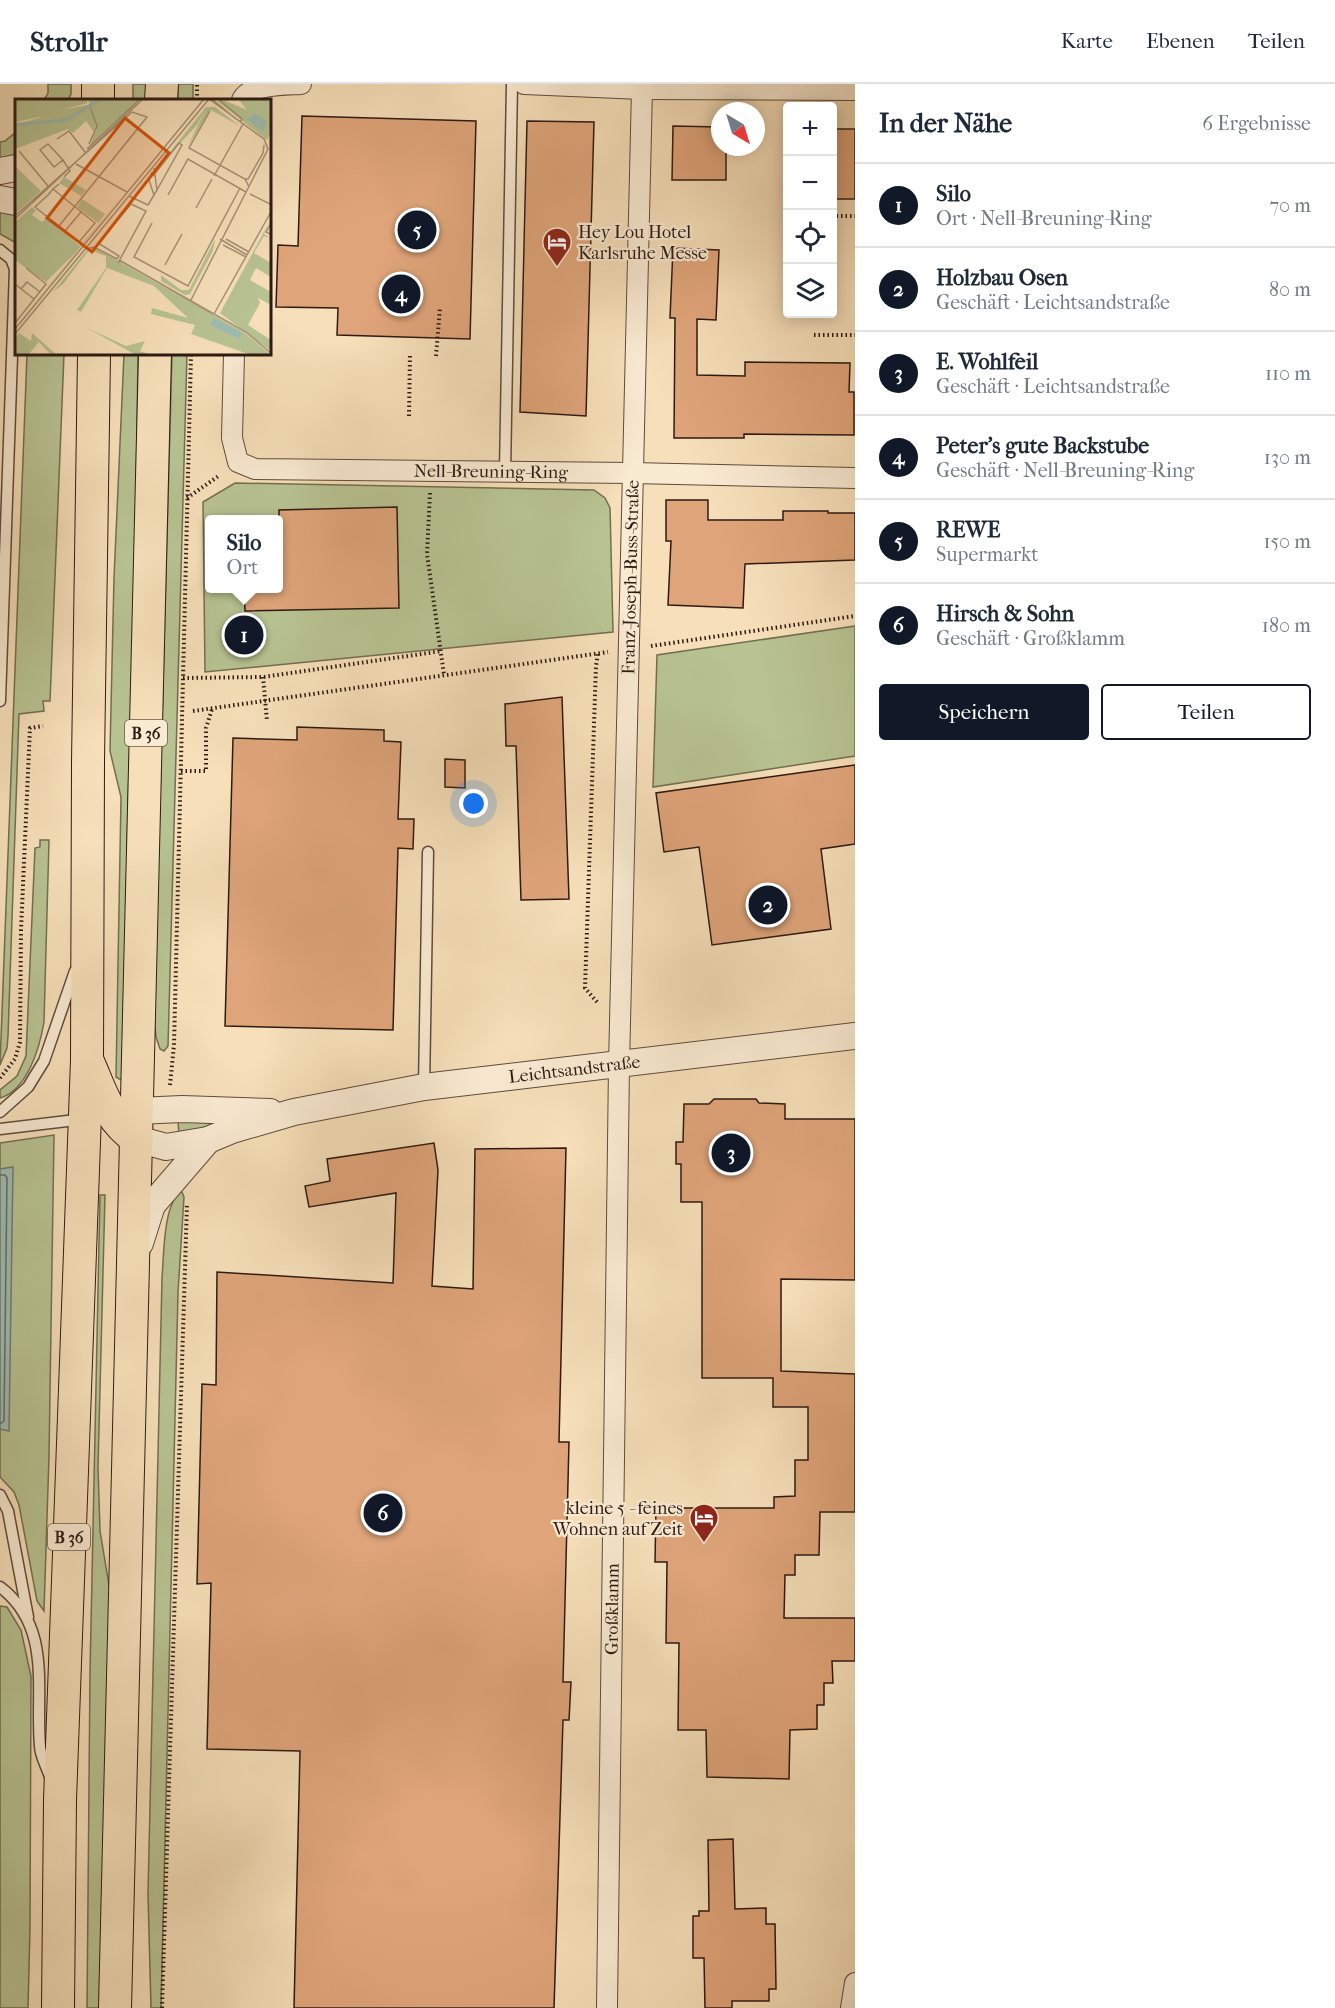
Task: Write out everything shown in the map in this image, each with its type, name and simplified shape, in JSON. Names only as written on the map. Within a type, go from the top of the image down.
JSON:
[{"type":"main road","points":[[161,99],[162,84]]},
{"type":"main road","name":"B 36","points":[[94,356],[88,762],[87,1060],[117,1121],[135,1189],[115,2008]]},
{"type":"main road","name":"B 36","points":[[58,2008],[60,1800],[117,1121],[155,356]]},
{"type":"main road","points":[[117,1121],[103,1130],[118,1148],[129,1168],[135,1189]]},
{"type":"street","points":[[85,99],[93,84]]},
{"type":"street","points":[[242,99],[251,90],[262,87],[301,84]]},
{"type":"street","points":[[524,84],[642,88],[855,90]]},
{"type":"street","name":"Franz-Joseph-Buss-Straße","points":[[619,1065],[642,88]]},
{"type":"street","points":[[0,171],[15,168]]},
{"type":"street","points":[[0,199],[15,202]]},
{"type":"street","points":[[234,356],[232,438],[238,462]]},
{"type":"street","name":"Nell-Breuning-Ring","points":[[238,462],[255,470],[632,473],[855,478]]},
{"type":"street","name":"Leichtsandstraße","points":[[117,1121],[166,1147],[208,1140],[232,1130],[294,1113],[424,1087],[855,1036]]},
{"type":"street","name":"Großklamm","points":[[607,2008],[619,1065]]},
{"type":"street","name":"Leichtsandstraße","points":[[117,1121],[168,1110],[294,1113]]},
{"type":"street","name":"Leichtsandstraße","points":[[132,1269],[152,1205],[208,1140]]},
{"type":"street","points":[[850,2008],[855,1983]]},
{"type":"lane","points":[[505,472],[512,84]]},
{"type":"lane","points":[[0,250],[11,259],[15,269],[0,701]]},
{"type":"lane","points":[[424,1087],[428,852]]},
{"type":"lane","points":[[0,1112],[28,1087],[44,1060],[88,934]]},
{"type":"lane","points":[[0,1129],[117,1121]]},
{"type":"lane","points":[[0,1496],[8,1511],[29,1621],[39,1658],[40,1749],[60,1800]]},
{"type":"lane","points":[[0,1587],[29,1621]]},
{"type":"path","points":[[196,99],[197,84]]},
{"type":"path","points":[[837,216],[855,216]]},
{"type":"path","points":[[436,356],[440,308]]},
{"type":"path","points":[[814,335],[855,335]]},
{"type":"path","points":[[409,417],[410,354]]},
{"type":"path","points":[[168,1110],[174,1045],[191,356]]},
{"type":"path","points":[[187,498],[238,462]]},
{"type":"path","points":[[431,471],[427,554],[444,675]]},
{"type":"path","points":[[193,711],[855,616]]},
{"type":"path","points":[[183,678],[262,676],[442,651]]},
{"type":"path","points":[[597,1013],[597,1002],[585,988],[598,654]]},
{"type":"path","points":[[262,676],[267,721]]},
{"type":"path","points":[[181,771],[206,771],[206,728],[212,709]]},
{"type":"path","points":[[0,1078],[15,1059],[20,1042],[21,930],[30,729],[43,726]]},
{"type":"path","points":[[162,2008],[188,1186],[178,1174]]},
{"type":"green space","points":[[48,84],[71,84],[68,99],[45,99],[48,93]]},
{"type":"green space","points":[[133,84],[146,84],[146,99],[133,99]]},
{"type":"green space","points":[[178,84],[193,84],[193,99],[178,99]]},
{"type":"green space","points":[[15,133],[15,154],[0,160],[0,142]]},
{"type":"green space","points":[[0,209],[15,213],[15,242],[0,234]]},
{"type":"green space","points":[[27,356],[64,356],[50,701],[43,701],[44,711],[19,714],[8,1036],[7,1048],[0,1065]]},
{"type":"green space","points":[[124,356],[138,356],[134,640],[128,798],[123,1076],[121,1080],[116,1077],[121,797],[110,751],[114,578]]},
{"type":"green space","points":[[172,356],[187,356],[168,1046],[164,1051],[160,1049],[156,1037],[154,1018]]},
{"type":"green space","points":[[235,483],[594,490],[605,498],[610,508],[613,632],[205,672],[203,502]]},
{"type":"green space","points":[[855,626],[855,756],[653,787],[657,655]]},
{"type":"green space","points":[[40,840],[49,840],[44,1022],[36,1054],[25,1077],[10,1093],[0,1098],[0,1090],[17,1076],[26,1056],[35,848],[40,847]]},
{"type":"green space","points":[[265,1114],[179,1134],[178,1122]]},
{"type":"green space","points":[[54,1135],[44,1611],[37,1601],[19,1505],[14,1492],[0,1477],[0,1143]]},
{"type":"green space","points":[[181,1190],[184,1197],[178,1292],[161,2008],[151,2008],[148,1894],[162,1278],[168,1219],[175,1197]]},
{"type":"green space","points":[[100,1195],[105,1195],[98,1467],[100,1531],[110,1591],[100,2008],[87,2008],[90,1673]]},
{"type":"green space","points":[[0,1606],[7,1607],[21,1630],[31,1676],[28,2008],[0,2008]]},
{"type":"water","points":[[13,1167],[9,1431],[0,1429],[0,1169]]},
{"type":"building","points":[[302,116],[476,121],[470,339],[337,335],[338,308],[276,307],[278,245],[298,246]]},
{"type":"building","name":"Hey Lou Hotel Karlsruhe Messe","points":[[527,121],[594,122],[586,416],[520,412]]},
{"type":"building","points":[[673,126],[711,127],[711,156],[726,156],[726,180],[672,180]]},
{"type":"building","points":[[837,129],[855,129],[855,199],[837,199]]},
{"type":"building","points":[[673,248],[719,250],[716,320],[697,319],[697,375],[745,376],[745,362],[850,363],[849,392],[854,392],[854,435],[744,434],[744,438],[674,438],[675,318],[670,318]]},
{"type":"building","points":[[666,500],[708,500],[708,520],[783,520],[783,511],[855,513],[855,560],[745,564],[743,608],[668,605],[671,541],[666,541]]},
{"type":"building","points":[[397,507],[399,608],[245,611],[244,593],[283,593],[283,515],[279,515],[279,510]]},
{"type":"building","points":[[562,697],[569,899],[521,900],[516,746],[506,746],[505,704]]},
{"type":"building","points":[[297,727],[384,730],[384,741],[401,742],[398,819],[414,819],[413,849],[398,848],[393,1030],[225,1026],[233,738],[297,740]]},
{"type":"building","points":[[445,759],[465,760],[465,788],[445,787]]},
{"type":"building","points":[[855,765],[855,844],[821,849],[831,929],[712,945],[699,847],[664,852],[656,793]]},
{"type":"building","points":[[714,1099],[756,1099],[759,1103],[785,1104],[785,1119],[855,1119],[855,1280],[781,1279],[781,1371],[855,1374],[855,1512],[820,1512],[819,1555],[795,1555],[795,1575],[785,1575],[784,1618],[855,1618],[855,1661],[832,1661],[833,1683],[824,1683],[824,1705],[817,1705],[817,1729],[790,1730],[789,1779],[707,1777],[706,1730],[678,1730],[679,1643],[666,1643],[667,1562],[655,1562],[656,1508],[774,1508],[774,1497],[795,1496],[795,1460],[808,1460],[808,1407],[773,1407],[773,1378],[702,1378],[702,1202],[681,1202],[681,1164],[676,1164],[676,1142],[683,1142],[684,1104],[709,1104]]},
{"type":"building","points":[[434,1143],[438,1170],[432,1286],[473,1289],[475,1149],[566,1148],[559,1442],[569,1442],[563,1682],[571,1682],[569,1720],[563,1720],[554,2008],[294,2008],[300,1751],[207,1749],[211,1583],[197,1584],[202,1384],[216,1385],[217,1272],[393,1283],[396,1193],[309,1207],[305,1186],[330,1181],[327,1159]]},
{"type":"building","points":[[733,1839],[735,1909],[766,1908],[766,1924],[775,1924],[776,1989],[769,1989],[769,2001],[732,2001],[732,2008],[705,2008],[704,1958],[693,1958],[693,1916],[699,1916],[699,1911],[709,1911],[708,1840]]},
{"type":"place","name":"REWE","points":[[417,230]]},
{"type":"place","name":"Hey Lou Hotel Karlsruhe Messe","points":[[557,268]]},
{"type":"place","name":"Peter's gute Backstube","points":[[401,294]]},
{"type":"place","name":"Silo","points":[[244,635]]},
{"type":"place","name":"Holzbau Osen","points":[[768,905]]},
{"type":"place","name":"E. Wohlfeil","points":[[731,1153]]},
{"type":"place","name":"Hirsch & Sohn","points":[[383,1513]]},
{"type":"place","name":"kleine 5 - feines Wohnen auf Zeit","points":[[704,1544]]}]
